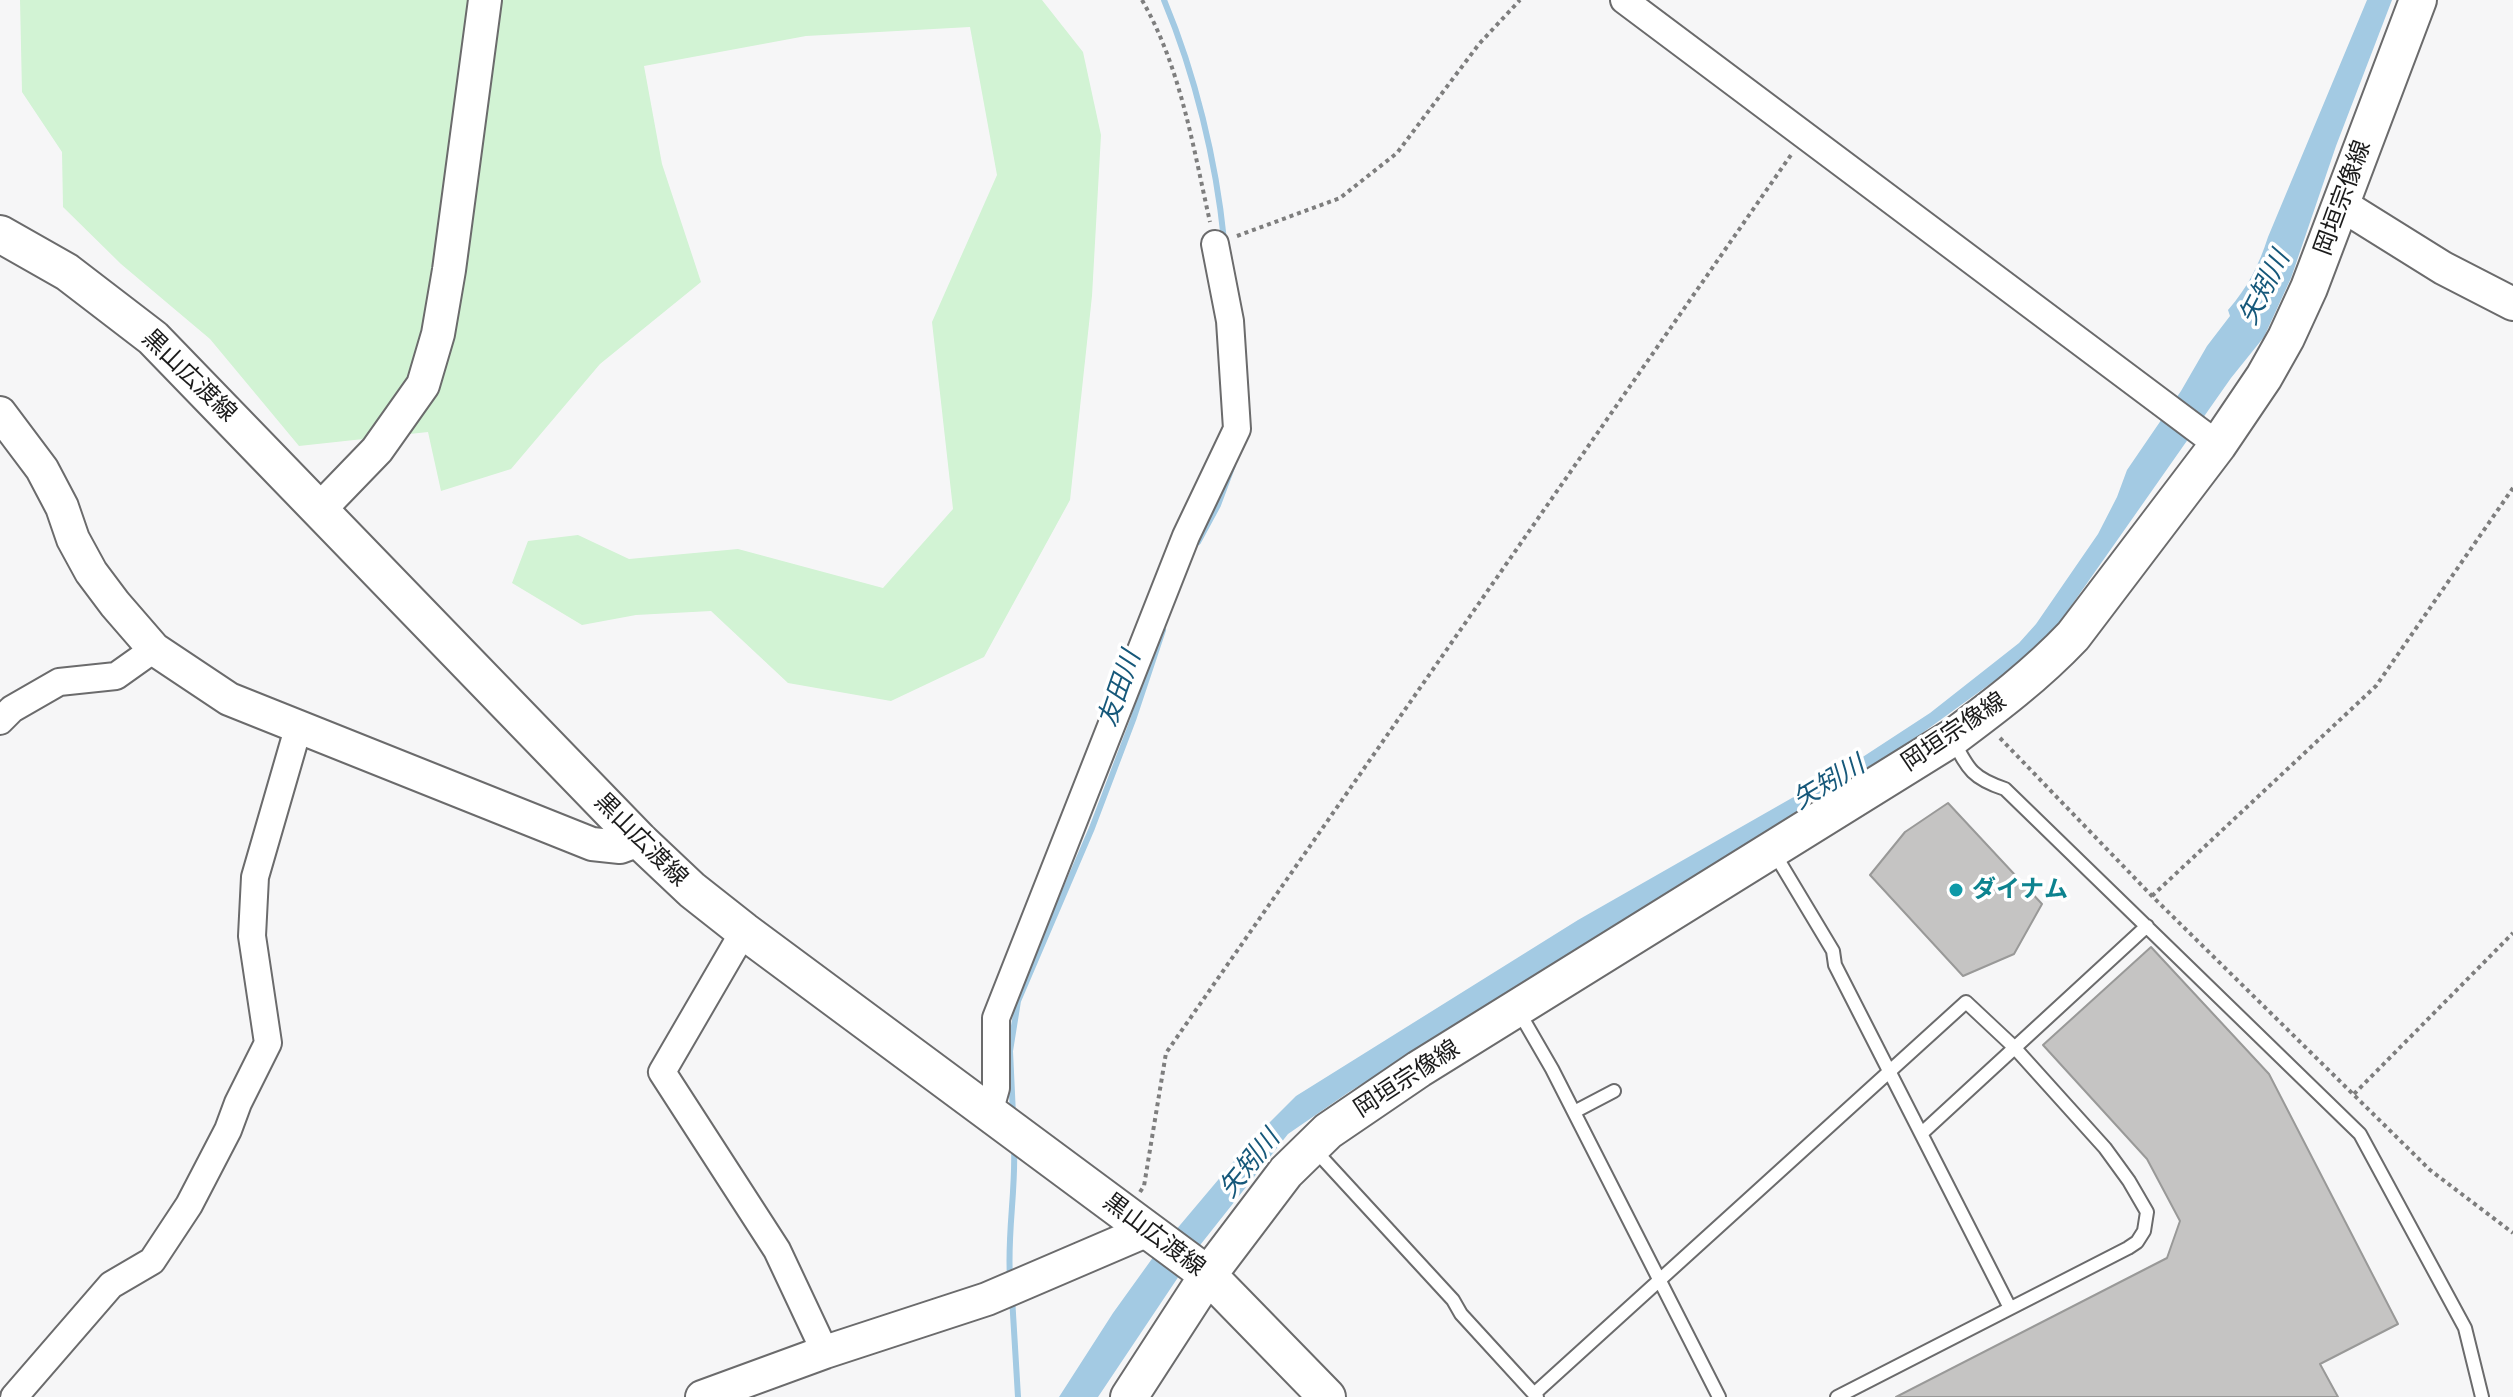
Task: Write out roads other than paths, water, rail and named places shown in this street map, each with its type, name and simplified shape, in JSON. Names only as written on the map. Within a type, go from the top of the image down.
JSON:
[{"type":"main road","name":"岡垣宗像線","points":[[1129,1397],[1208,1275],[1276,1184],[1328,1131],[1419,1069],[1966,727],[2046,664],[2073,636],[2218,445],[2286,338],[2342,205],[2418,0]]},
{"type":"main road","name":"黒山広渡線","points":[[0,234],[67,272],[153,338],[639,840],[692,890],[1208,1275],[1327,1397]]},
{"type":"street","points":[[320,509],[377,450],[423,385],[438,334],[449,270],[485,0]]},
{"type":"street","points":[[1624,0],[2218,445]]},
{"type":"street","points":[[2342,205],[2443,268],[2513,304]]},
{"type":"street","points":[[989,1113],[996,1088],[996,1018],[1186,536],[1237,429],[1230,321],[1215,244]]},
{"type":"street","points":[[0,413],[42,469],[91,572],[154,649],[229,699],[592,844],[620,847],[639,840]]},
{"type":"street","points":[[0,721],[12,709],[59,682],[116,676],[154,649]]},
{"type":"street","points":[[14,1397],[111,1285],[152,1261],[189,1205],[268,1043],[252,936],[255,877],[299,725]]},
{"type":"street","points":[[744,931],[662,1072],[777,1250],[825,1352]]},
{"type":"street","points":[[702,1397],[1019,1287],[1137,1222]]},
{"type":"lane","points":[[1966,727],[1968,770],[1988,783],[2005,789],[2360,1134],[2465,1328],[2482,1397]]},
{"type":"lane","points":[[1772,849],[1833,951],[1835,965],[2010,1308]]},
{"type":"lane","points":[[1922,1133],[2147,926]]},
{"type":"lane","points":[[1311,1146],[1536,1395],[1966,1002],[2014,1047],[2105,1148],[2147,1212],[2144,1231],[2137,1242],[1837,1397]]},
{"type":"lane","points":[[1518,1009],[1719,1397]]},
{"type":"lane","points":[[1574,1112],[1614,1091]]},
{"type":"water","name":"矢矧川","points":[[2367,0],[2392,0],[2336,146],[2291,278],[2264,337],[2231,378],[2057,626],[2039,647],[1885,760],[1518,985],[1288,1134],[1197,1249],[1098,1397],[1059,1397],[1154,1256],[1250,1142],[1296,1096],[1578,920],[1855,762],[1930,713],[2019,643],[2036,624],[2098,534],[2127,470],[2181,391],[2207,346],[2230,316],[2228,310],[2261,257]]},
{"type":"waterway","name":"友田川","points":[[1164,0],[1203,118],[1216,179],[1224,240]]},
{"type":"waterway","name":"友田川","points":[[1198,542],[1218,505],[1233,465]]},
{"type":"waterway","name":"友田川","points":[[1013,1115],[1010,1051],[1018,1001],[1092,828],[1163,630]]},
{"type":"waterway","name":"友田川","points":[[1010,1278],[1014,1146]]},
{"type":"waterway","name":"友田川","points":[[1012,1297],[1018,1397]]},
{"type":"place","name":"ダイナム","points":[[1956,890]]}]
